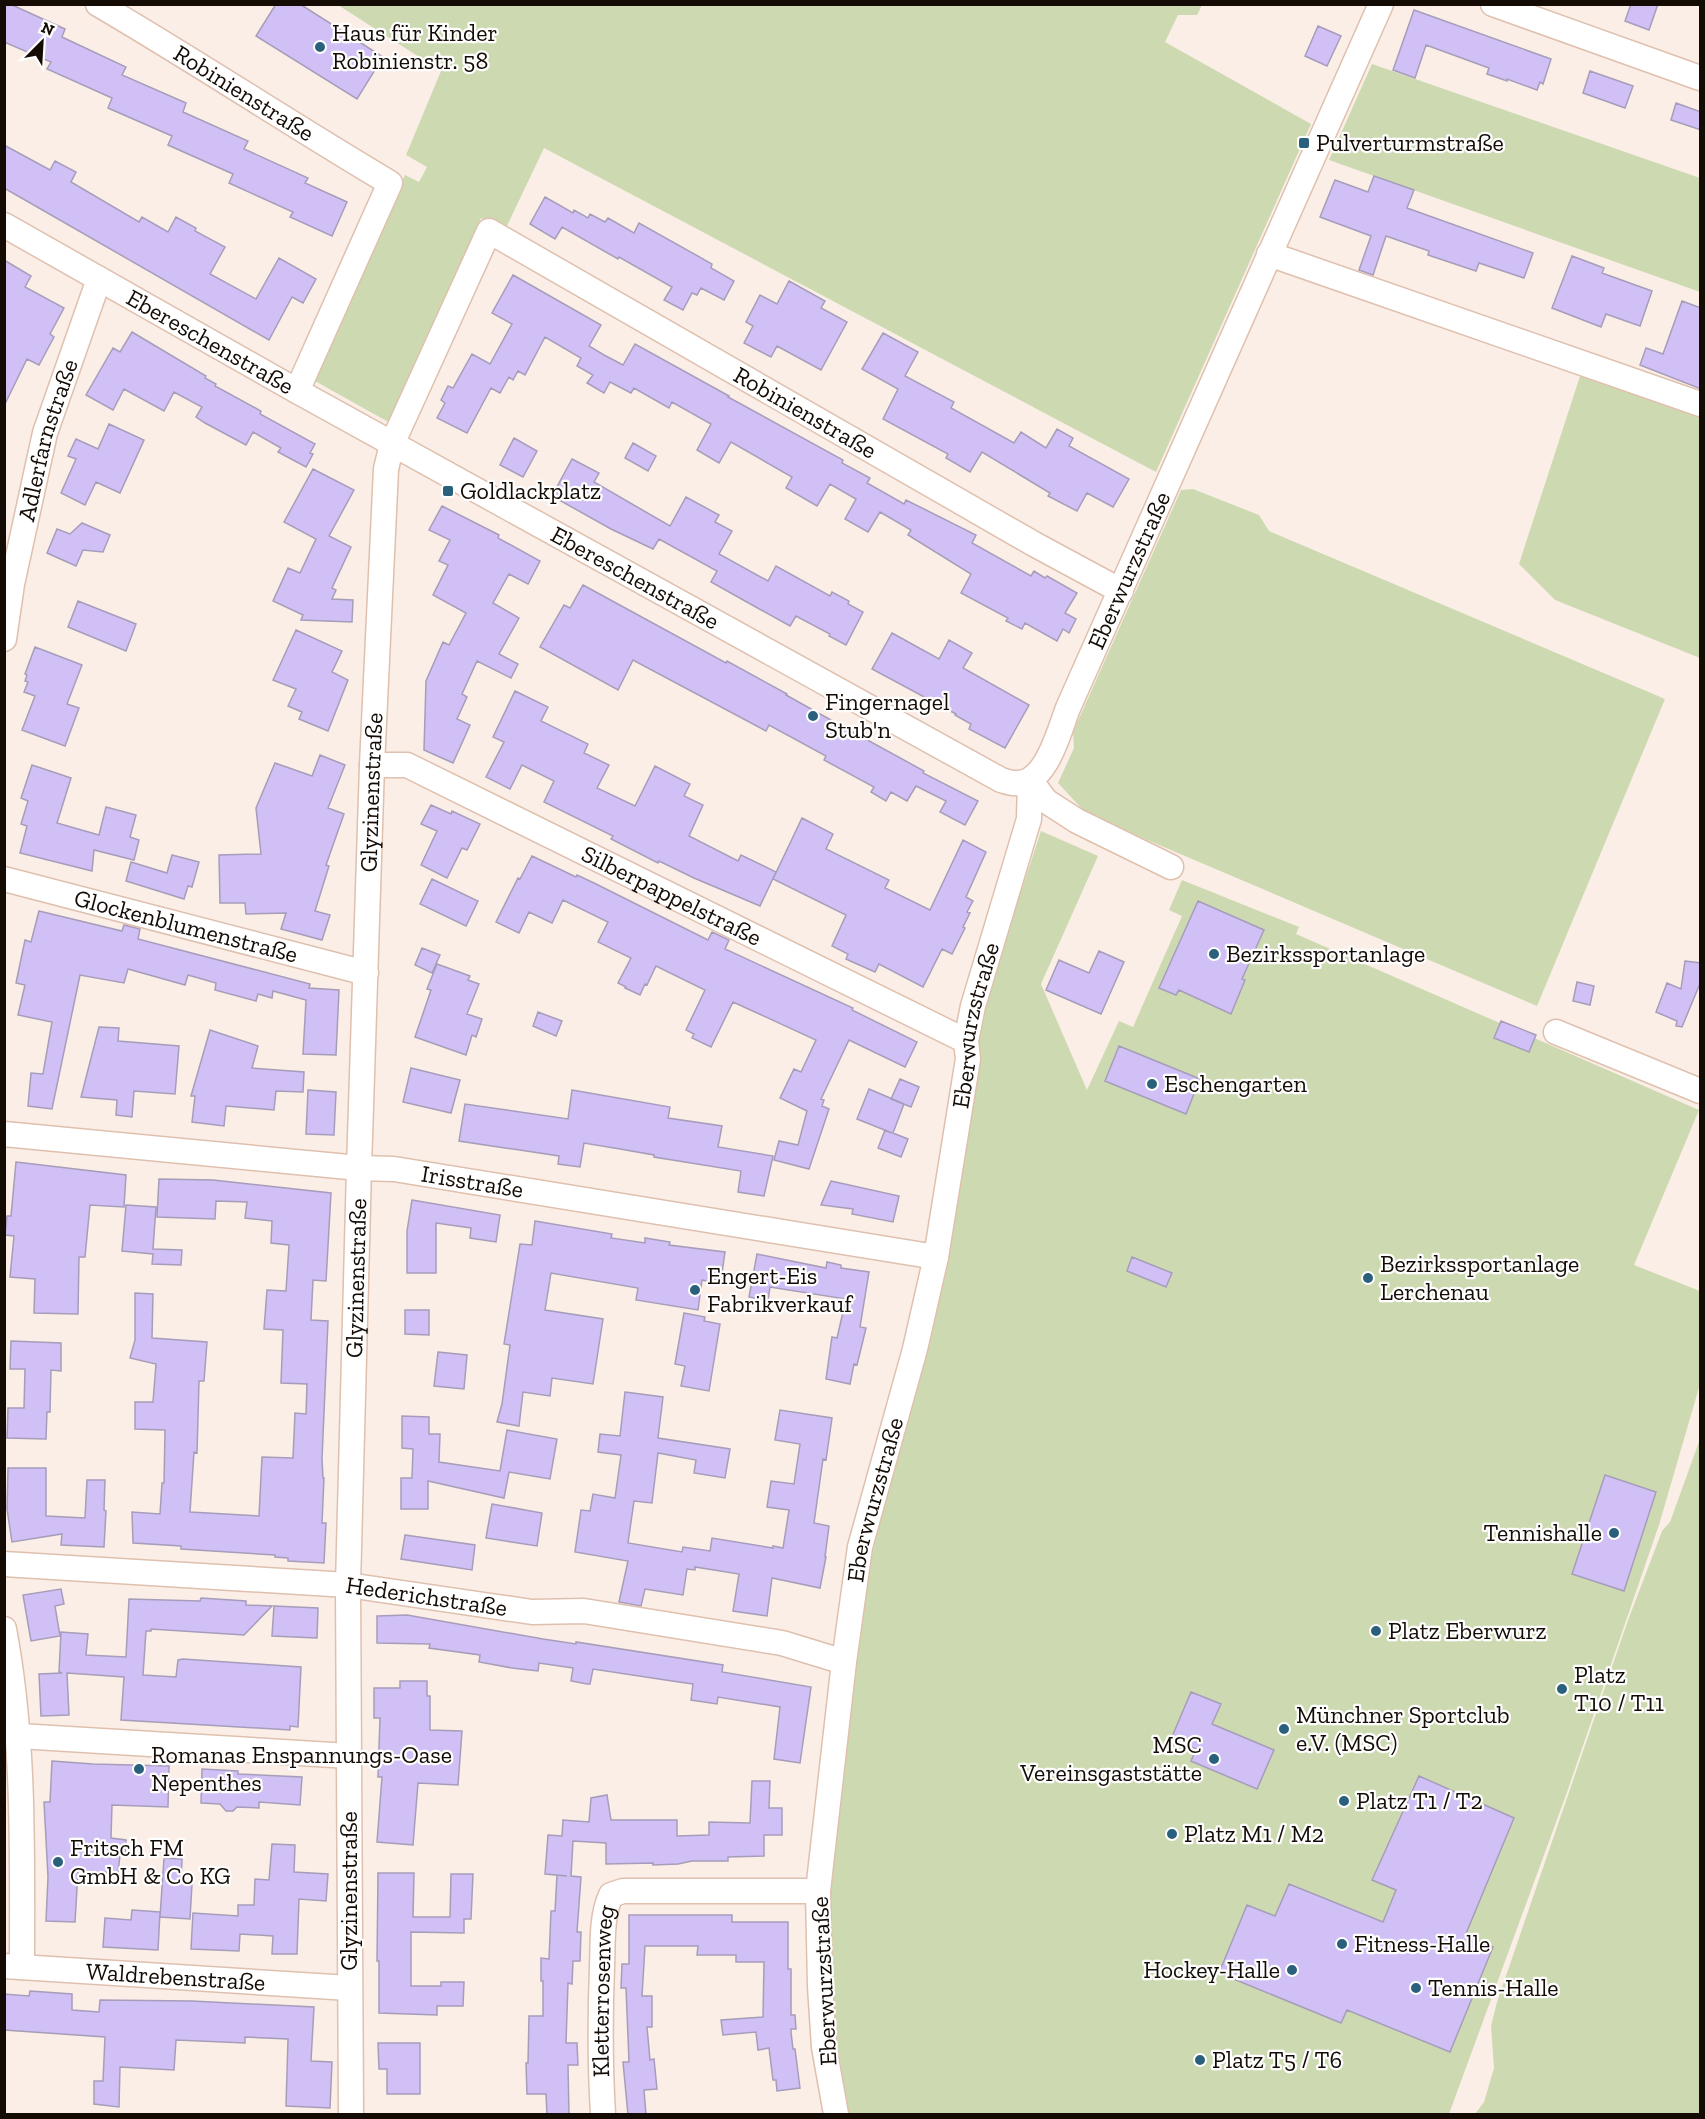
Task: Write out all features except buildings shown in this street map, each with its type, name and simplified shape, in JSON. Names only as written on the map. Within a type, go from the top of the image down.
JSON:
[{"type":"street","name":"Robinienstraße","points":[[98,4],[390,183],[297,391]]},
{"type":"street","name":"Eberwurzstraße","points":[[836,2115],[825,2047],[820,1986],[818,1892],[844,1662],[860,1547],[915,1349],[936,1257],[968,1059],[966,1041],[973,1006],[1029,819],[1030,780],[1042,771],[1050,754],[1068,708],[1381,4]]},
{"type":"street","points":[[1492,4],[1701,78]]},
{"type":"street","name":"Ebereschenstraße","points":[[4,225],[297,391],[1001,780],[1016,784],[1030,780]]},
{"type":"street","name":"Robinienstraße","points":[[393,444],[489,231],[1034,544],[1121,591]]},
{"type":"street","points":[[1269,255],[1701,404]]},
{"type":"street","name":"Adlerfarnstraße","points":[[4,639],[12,584],[45,433],[99,279]]},
{"type":"street","name":"Glyzinenstraße","points":[[351,2115],[348,1585],[358,1168],[372,765],[386,469],[393,444]]},
{"type":"street","name":"Silberpappelstraße","points":[[372,765],[407,765],[966,1041]]},
{"type":"street","points":[[1030,780],[1046,801],[1077,821],[1171,867]]},
{"type":"street","name":"Glockenblumenstraße","points":[[4,879],[366,973]]},
{"type":"street","points":[[1556,1032],[1701,1091]]},
{"type":"street","name":"Irisstraße","points":[[4,1134],[358,1168],[394,1169],[936,1257]]},
{"type":"street","name":"Hederichstraße","points":[[4,1564],[348,1585],[532,1612],[584,1611],[782,1643],[844,1662]]},
{"type":"street","points":[[4,1629],[19,1736],[23,1826],[13,1966]]},
{"type":"street","points":[[19,1736],[349,1756]]},
{"type":"street","name":"Kletterrosenweg","points":[[603,2115],[600,2027],[602,1972],[605,1908],[611,1895],[623,1891],[818,1892]]},
{"type":"street","name":"Waldrebenstraße","points":[[13,1966],[349,1988]]},
{"type":"green space","points":[[338,5],[1202,5],[1197,15],[1178,15],[1165,42],[1311,124],[1156,472],[544,148],[505,230],[481,218],[392,424],[313,380],[405,175],[419,182],[427,167],[406,155],[441,71]]},
{"type":"green space","points":[[1372,64],[1700,178],[1700,292],[1329,160]]},
{"type":"green space","points":[[1580,376],[1700,417],[1700,658],[1555,600],[1519,564]]},
{"type":"green space","points":[[1193,489],[1259,515],[1269,531],[1665,699],[1537,1006],[1145,839],[1083,810],[1058,783],[1074,748],[1073,732],[1181,490]]},
{"type":"green space","points":[[1041,831],[1098,856],[1041,984],[1087,1090],[1119,1021],[1133,1027],[1182,916],[1169,910],[1182,880],[1299,927],[1296,934],[1699,1110],[1634,1265],[1700,1291],[1700,1384],[1659,1525],[1566,1795],[1449,2114],[845,2114],[832,2007],[828,1903],[844,1732],[872,1555],[943,1264],[985,1001]]},
{"type":"green space","points":[[1700,1439],[1700,2114],[1475,2114],[1484,2102],[1494,2068],[1491,2026],[1497,2002],[1627,1623],[1662,1531],[1670,1522]]},
{"type":"place","name":"Haus für Kinder Robinienstr. 58","points":[[320,47]]},
{"type":"place","name":"Pulverturmstraße","points":[[1304,143]]},
{"type":"place","name":"Goldlackplatz","points":[[448,491]]},
{"type":"place","name":"Fingernagel Stub'n","points":[[813,716]]},
{"type":"place","name":"Bezirkssportanlage","points":[[1214,954]]},
{"type":"place","name":"Eschengarten","points":[[1152,1084]]},
{"type":"place","name":"Bezirkssportanlage Lerchenau","points":[[1368,1278]]},
{"type":"place","name":"Engert-Eis Fabrikverkauf","points":[[695,1290]]},
{"type":"place","name":"Tennishalle","points":[[1614,1533]]},
{"type":"place","name":"Platz Eberwurz","points":[[1376,1631]]},
{"type":"place","name":"Platz T10 / T11","points":[[1562,1689]]},
{"type":"place","name":"Münchner Sportclub e.V. (MSC)","points":[[1284,1729]]},
{"type":"place","name":"MSC Vereinsgaststätte","points":[[1214,1759]]},
{"type":"place","name":"Romanas Enspannungs-Oase Nepenthes","points":[[139,1769]]},
{"type":"place","name":"Platz T1 / T2","points":[[1344,1801]]},
{"type":"place","name":"Platz M1 / M2","points":[[1172,1834]]},
{"type":"place","name":"Fritsch FM GmbH & Co KG","points":[[58,1862]]},
{"type":"place","name":"Fitness-Halle","points":[[1342,1944]]},
{"type":"place","name":"Hockey-Halle","points":[[1292,1970]]},
{"type":"place","name":"Tennis-Halle","points":[[1416,1988]]},
{"type":"place","name":"Platz T5 / T6","points":[[1200,2060]]}]
